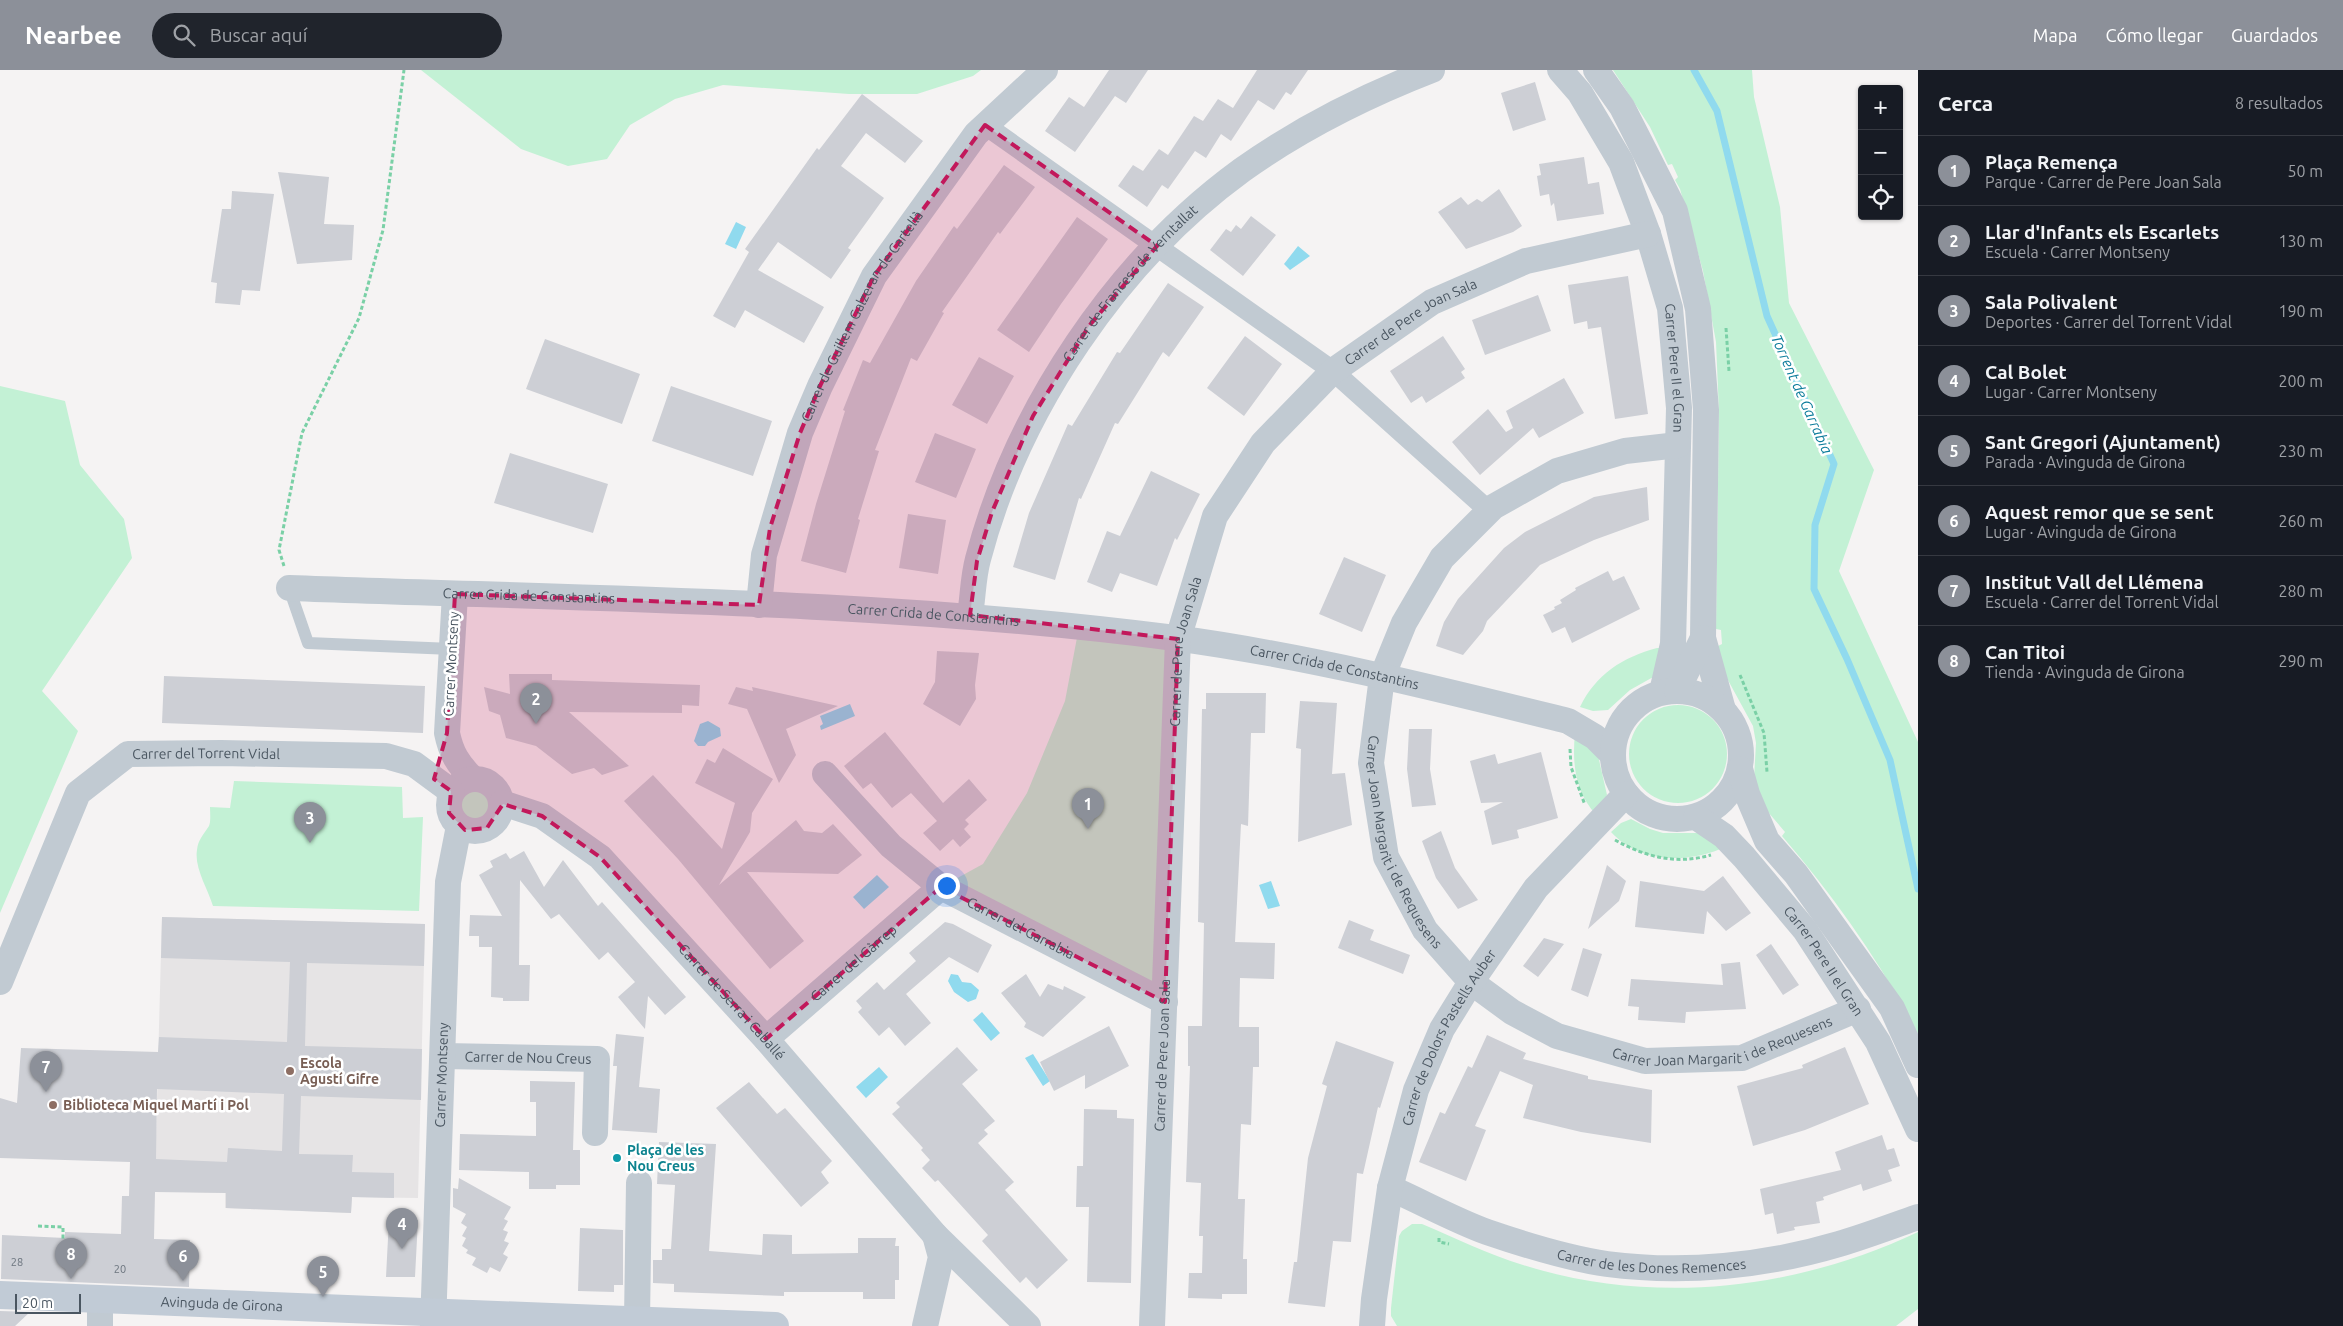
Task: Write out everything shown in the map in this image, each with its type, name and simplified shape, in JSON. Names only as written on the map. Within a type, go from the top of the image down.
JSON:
[{"type":"main road","name":"Avinguda de Girona","points":[[0,1296],[100,1299],[433,1319],[637,1320],[775,1326]]},
{"type":"street","name":"Carrer de Guillem Galzeran de Cartellà","points":[[759,605],[764,555],[770,528],[800,433],[820,386],[874,276],[976,134],[1045,70]]},
{"type":"street","name":"Carrer de Francesc de Verntallat","points":[[970,615],[977,561],[1010,462],[1054,380],[1089,326],[1157,246],[1196,208],[1241,171],[1288,139],[1336,112],[1388,87],[1432,70]]},
{"type":"street","name":"Carrer Pere II el Gran","points":[[1560,70],[1580,93],[1621,162],[1648,234],[1670,308],[1679,408],[1670,692]]},
{"type":"street","name":"Carrer Pere II el Gran","points":[[1596,70],[1622,107],[1675,211],[1698,309],[1706,410],[1703,638],[1723,710]]},
{"type":"street","points":[[985,125],[1333,372],[1489,511]]},
{"type":"street","name":"Carrer de Pere Joan Sala","points":[[1152,1326],[1178,639],[1215,516],[1263,443],[1333,372],[1432,302],[1526,261],[1648,234]]},
{"type":"street","name":"Carrer Joan Margarit i de Requesens","points":[[1678,445],[1625,451],[1556,471],[1489,511],[1442,558],[1404,623],[1382,677],[1371,763],[1386,857],[1425,930],[1471,982],[1512,1012],[1556,1036],[1645,1061],[1742,1058],[1858,1009]]},
{"type":"street","name":"Carrer Crida de Constantins","points":[[289,588],[759,605],[970,615],[1178,639],[1382,677],[1595,737],[1612,754]]},
{"type":"street","name":"Carrer Montseny","points":[[453,783],[458,764],[450,751],[447,733],[455,594]]},
{"type":"street","name":"Carrer Pere II el Gran","points":[[1670,692],[1703,638]]},
{"type":"street","points":[[1670,692],[1702,696],[1723,710],[1736,728],[1740,738],[1742,753],[1736,783],[1718,806],[1701,815],[1677,820],[1657,817],[1640,808],[1626,794],[1616,775],[1612,754],[1618,729],[1632,709],[1651,696],[1670,692]]},
{"type":"street","name":"Carrer Crida de Constantins","points":[[1569,730],[1632,709]]},
{"type":"street","name":"Carrer Montseny","points":[[447,733],[439,751],[453,783]]},
{"type":"street","name":"Carrer del Torrent Vidal","points":[[0,982],[78,793],[128,754],[221,753],[386,756],[414,764],[453,783]]},
{"type":"street","name":"Carrer Pere II el Gran","points":[[1740,769],[1747,794],[1767,841],[1796,874],[1892,1008],[1918,1065]]},
{"type":"street","name":"Carrer del Garrabia","points":[[825,774],[891,846],[942,887],[1165,1002]]},
{"type":"street","points":[[481,779],[495,788],[502,803],[498,818],[487,828],[473,831],[459,826],[449,813],[448,802],[453,783],[481,779]]},
{"type":"street","name":"Carrer de Dolors Pastells Auber","points":[[1372,1326],[1374,1299],[1390,1188],[1416,1090],[1442,1029],[1471,982],[1536,888],[1626,794]]},
{"type":"street","name":"Carrer de Serra i Caballé","points":[[502,803],[542,816],[600,857],[766,1039],[935,1235],[1028,1326]]},
{"type":"street","name":"Carrer Pere II el Gran","points":[[1701,815],[1729,820],[1767,841]]},
{"type":"street","name":"Carrer Pere II el Gran","points":[[1701,815],[1724,836],[1805,930],[1878,1042],[1918,1129]]},
{"type":"street","name":"Carrer Montseny","points":[[433,1319],[444,1056],[448,882],[459,826]]},
{"type":"street","name":"Carrer del Gàrrep","points":[[766,1039],[942,887]]},
{"type":"street","name":"Carrer de Nou Creus","points":[[444,1056],[597,1059],[595,1133]]},
{"type":"street","points":[[637,1320],[639,1183]]},
{"type":"street","name":"Carrer de les Dones Remences","points":[[1390,1188],[1485,1231],[1537,1247],[1607,1264],[1654,1267],[1716,1268],[1770,1260],[1839,1244],[1918,1217]]},
{"type":"street","name":"Carrer de Serra i Caballé","points":[[925,1326],[942,1257],[935,1235]]},
{"type":"street","points":[[100,1299],[100,1326]]},
{"type":"lane","points":[[289,588],[308,643],[452,649]]},
{"type":"path","points":[[289,588],[280,550],[302,432],[359,318],[385,221],[404,70]]},
{"type":"path","points":[[1726,326],[1729,376]]},
{"type":"path","points":[[1739,671],[1764,733],[1768,779]]},
{"type":"path","points":[[1569,730],[1571,767],[1582,801],[1598,823],[1615,840],[1632,850],[1666,860],[1688,860],[1710,856],[1733,846]]},
{"type":"path","points":[[38,1226],[63,1227],[63,1241]]},
{"type":"highlighted area","points":[[985,125],[1157,246],[1089,326],[1033,416],[992,512],[977,561],[970,615],[1178,639],[1165,1002],[941,887],[766,1039],[600,857],[542,816],[503,804],[487,828],[465,830],[449,813],[451,791],[434,779],[447,733],[455,594],[759,605],[770,528],[800,433],[820,386],[874,276]]},
{"type":"shaded area","name":"Escola Agustí Gifre","points":[[162,917],[425,924],[418,1198],[352,1197],[351,1213],[225,1208],[225,1193],[184,1192],[155,1173]]},
{"type":"green space","points":[[421,70],[981,70],[973,76],[917,94],[849,94],[723,85],[675,99],[630,125],[607,159],[568,166],[521,149]]},
{"type":"green space","points":[[1613,70],[1752,70],[1754,97],[1780,207],[1789,303],[1874,470],[1839,571],[1918,742],[1918,1034],[1888,981],[1856,931],[1782,836],[1785,832],[1768,812],[1754,779],[1756,743],[1753,726],[1723,671],[1718,646],[1722,644],[1721,630],[1716,629],[1719,413],[1716,342],[1703,271],[1680,189],[1675,180],[1678,177],[1672,164],[1668,165],[1650,127]]},
{"type":"green space","points":[[0,386],[65,401],[80,465],[124,519],[132,558],[42,691],[78,731],[0,913]]},
{"type":"green space","points":[[1079,627],[1178,639],[1165,1002],[941,887],[983,864],[1027,793],[1065,701]]},
{"type":"green space","points":[[1657,648],[1666,648],[1655,676],[1630,690],[1608,710],[1593,711],[1580,707],[1594,685],[1612,668],[1633,656]]},
{"type":"green space","points":[[1678,705],[1697,709],[1713,719],[1723,735],[1727,754],[1723,773],[1713,789],[1697,799],[1678,803],[1659,799],[1643,789],[1633,773],[1629,754],[1633,735],[1643,719],[1659,709]]},
{"type":"green space","points":[[1575,733],[1597,751],[1607,795],[1596,815],[1583,796],[1576,777],[1574,756]]},
{"type":"green space","points":[[234,781],[402,787],[403,818],[423,817],[419,911],[213,906],[198,864],[198,846],[209,826],[210,807],[230,808]]},
{"type":"green space","points":[[473,788],[485,793],[490,805],[485,817],[473,822],[461,817],[456,805],[461,793]]},
{"type":"green space","points":[[1631,819],[1650,829],[1663,833],[1706,833],[1727,846],[1713,852],[1682,858],[1666,858],[1651,855],[1623,843],[1611,832],[1621,823]]},
{"type":"green space","points":[[1412,1224],[1422,1224],[1510,1261],[1573,1278],[1623,1285],[1673,1288],[1724,1286],[1774,1279],[1823,1267],[1871,1252],[1918,1232],[1918,1309],[1896,1326],[1397,1326],[1391,1316],[1391,1308],[1399,1236],[1402,1231]]},
{"type":"water","points":[[736,222],[746,227],[736,249],[725,244]]},
{"type":"water","points":[[1298,246],[1310,256],[1290,270],[1284,264]]},
{"type":"water","points":[[850,704],[855,716],[821,730],[820,726],[823,724],[820,716]]},
{"type":"water","points":[[708,721],[720,728],[721,736],[708,742],[705,746],[698,746],[694,741],[700,724]]},
{"type":"water","points":[[877,875],[889,887],[864,909],[853,897]]},
{"type":"water","points":[[1271,881],[1280,906],[1268,909],[1259,885]]},
{"type":"water","points":[[951,974],[958,975],[962,982],[971,983],[979,990],[976,999],[968,1002],[954,992],[948,981]]},
{"type":"water","points":[[982,1012],[1000,1033],[991,1041],[973,1020]]},
{"type":"water","points":[[1033,1054],[1050,1081],[1043,1086],[1025,1058]]},
{"type":"water","points":[[879,1067],[888,1077],[866,1098],[856,1087]]},
{"type":"building","points":[[1109,70],[1148,70],[1126,103],[1115,96],[1075,152],[1045,131],[1069,97],[1084,107]]},
{"type":"building","points":[[1257,70],[1308,70],[1291,95],[1286,92],[1274,110],[1258,100],[1231,141],[1221,134],[1206,158],[1195,151],[1168,189],[1162,185],[1147,207],[1118,186],[1133,165],[1143,171],[1159,149],[1168,155],[1194,116],[1203,121],[1218,99],[1233,108]]},
{"type":"building","points":[[1535,82],[1546,120],[1513,131],[1501,93]]},
{"type":"building","points":[[862,94],[923,141],[905,163],[866,133],[841,166],[884,198],[848,248],[851,250],[831,279],[778,242],[758,270],[824,307],[804,343],[745,310],[735,328],[713,316],[749,252],[745,249],[817,148],[819,150]]},
{"type":"building","points":[[1584,157],[1588,184],[1599,182],[1604,214],[1557,221],[1554,203],[1551,206],[1549,194],[1540,196],[1537,176],[1541,175],[1539,164]]},
{"type":"building","points":[[1004,165],[1035,187],[1000,234],[998,232],[942,312],[944,313],[917,361],[911,358],[875,450],[879,451],[858,519],[860,520],[846,573],[801,561],[816,504],[845,411],[843,410],[863,360],[870,363],[916,281],[954,226],[957,229]]},
{"type":"building","points":[[278,172],[329,177],[324,224],[354,225],[352,260],[297,264]]},
{"type":"building","points":[[1499,189],[1522,226],[1513,232],[1466,249],[1438,212],[1461,197],[1468,205],[1477,199],[1482,202]]},
{"type":"building","points":[[232,191],[274,194],[260,291],[242,290],[240,305],[215,303],[217,283],[211,282],[222,209],[231,209]]},
{"type":"building","points":[[1251,216],[1276,235],[1243,276],[1210,250],[1226,229],[1231,232],[1236,225],[1241,229]]},
{"type":"building","points":[[1077,217],[1108,239],[1029,352],[997,330]]},
{"type":"building","points":[[1628,276],[1648,414],[1615,419],[1601,327],[1588,329],[1587,321],[1574,324],[1568,285]]},
{"type":"building","points":[[1168,283],[1204,307],[1169,357],[1163,352],[1118,424],[1115,423],[1081,499],[1079,498],[1055,580],[1013,567],[1029,513],[1068,424],[1072,426],[1117,352],[1120,353]]},
{"type":"building","points":[[1538,295],[1551,331],[1485,355],[1472,320]]},
{"type":"building","points":[[1245,336],[1282,364],[1244,416],[1207,388]]},
{"type":"building","points":[[1443,336],[1465,369],[1461,372],[1465,378],[1426,403],[1422,396],[1411,403],[1390,371]]},
{"type":"building","points":[[545,339],[640,374],[622,424],[526,389]]},
{"type":"building","points":[[979,357],[1014,376],[987,424],[952,405]]},
{"type":"building","points":[[1564,378],[1584,413],[1539,438],[1533,428],[1480,475],[1452,442],[1488,409],[1506,432],[1513,428],[1506,411]]},
{"type":"building","points":[[671,386],[772,421],[753,476],[652,441]]},
{"type":"building","points":[[935,433],[976,449],[956,498],[915,482]]},
{"type":"building","points":[[510,453],[608,484],[593,533],[494,503]]},
{"type":"building","points":[[1151,471],[1200,494],[1177,540],[1175,538],[1157,586],[1120,573],[1112,592],[1087,582],[1107,531],[1120,536]]},
{"type":"building","points":[[1647,487],[1649,520],[1594,540],[1540,565],[1487,621],[1483,631],[1463,655],[1436,646],[1444,622],[1458,599],[1504,548],[1525,532],[1594,497]]},
{"type":"building","points":[[908,514],[946,520],[938,574],[899,568]]},
{"type":"building","points":[[1344,557],[1386,575],[1362,632],[1319,614]]},
{"type":"building","points":[[1608,571],[1613,581],[1624,576],[1640,609],[1572,643],[1565,627],[1552,633],[1543,615],[1555,609],[1554,607],[1562,603],[1560,600],[1576,590],[1575,588]]},
{"type":"building","points":[[937,651],[979,653],[975,685],[976,699],[960,726],[923,704],[935,682]]},
{"type":"building","points":[[509,674],[552,674],[552,680],[700,685],[699,706],[682,705],[682,713],[569,712],[629,766],[602,775],[594,768],[572,774],[536,746],[506,738],[500,715],[489,711],[484,687],[510,694]]},
{"type":"building","points":[[164,676],[425,686],[423,733],[162,723]]},
{"type":"building","points":[[736,687],[753,691],[752,687],[838,706],[786,729],[796,755],[779,783],[747,709],[728,704]]},
{"type":"building","points":[[1206,693],[1266,693],[1265,733],[1251,733],[1248,826],[1241,824],[1235,942],[1275,943],[1274,979],[1240,978],[1239,1027],[1259,1027],[1259,1067],[1253,1067],[1251,1125],[1241,1124],[1238,1199],[1245,1199],[1243,1259],[1247,1259],[1247,1294],[1222,1294],[1222,1299],[1188,1298],[1189,1273],[1202,1273],[1203,1236],[1199,1236],[1201,1183],[1186,1182],[1190,1066],[1188,1066],[1188,1026],[1202,1026],[1204,923],[1198,922],[1202,709],[1206,709]]},
{"type":"building","points":[[1300,701],[1337,703],[1332,774],[1345,773],[1352,825],[1298,842],[1301,749],[1296,748]]},
{"type":"building","points":[[1409,729],[1432,729],[1430,769],[1436,805],[1412,807],[1407,769]]},
{"type":"building","points":[[885,732],[943,803],[969,779],[987,800],[965,820],[969,824],[964,829],[971,837],[960,847],[953,839],[940,851],[923,833],[937,821],[911,793],[892,808],[871,783],[863,789],[844,766]]},
{"type":"building","points":[[723,748],[773,779],[752,813],[750,832],[719,885],[796,820],[804,831],[822,833],[833,824],[862,855],[838,874],[747,872],[804,941],[770,969],[678,859],[624,801],[653,775],[722,849],[735,803],[695,783],[707,759],[715,763]]},
{"type":"building","points":[[1541,752],[1558,818],[1517,830],[1519,838],[1492,845],[1484,811],[1503,802],[1481,803],[1470,761],[1495,754],[1498,764]]},
{"type":"building","points":[[1441,831],[1455,868],[1478,900],[1458,909],[1436,878],[1422,841]]},
{"type":"building","points":[[524,851],[544,887],[563,860],[598,906],[602,902],[686,997],[665,1015],[648,996],[645,1029],[618,997],[635,982],[608,952],[599,960],[559,914],[551,919],[520,880],[519,965],[530,965],[529,1001],[503,1001],[503,998],[491,997],[492,947],[479,947],[479,936],[469,936],[470,915],[502,916],[479,875],[493,867],[490,861],[506,853],[510,859]]},
{"type":"building","points":[[1607,865],[1626,881],[1619,901],[1588,929]]},
{"type":"building","points":[[1723,876],[1751,913],[1726,931],[1707,911],[1704,934],[1635,927],[1640,881],[1704,891]]},
{"type":"building","points":[[162,917],[425,924],[424,966],[307,963],[305,1046],[422,1049],[421,1100],[301,1096],[299,1154],[353,1155],[352,1172],[394,1173],[394,1198],[352,1197],[351,1213],[226,1208],[226,1193],[155,1192],[154,1239],[190,1240],[189,1287],[1,1279],[2,1235],[65,1238],[65,1232],[121,1234],[122,1196],[129,1196],[130,1162],[0,1158],[0,1098],[17,1103],[21,1048],[158,1052],[159,1037],[287,1042],[290,962],[161,958]],"holes":[[[157,1089],[284,1094],[282,1151],[228,1148],[227,1162],[156,1159]]]},
{"type":"building","points":[[1349,920],[1374,930],[1370,940],[1410,955],[1403,974],[1338,948]]},
{"type":"building","points":[[945,922],[953,924],[992,945],[978,973],[949,957],[906,994],[931,1023],[905,1046],[889,1027],[879,1036],[858,1012],[862,1008],[856,1001],[877,982],[884,990],[916,961],[909,953]]},
{"type":"building","points":[[1544,938],[1564,944],[1538,977],[1523,966]]},
{"type":"building","points":[[1771,944],[1799,985],[1783,995],[1756,955]]},
{"type":"building","points":[[1583,948],[1602,954],[1588,997],[1571,990]]},
{"type":"building","points":[[1740,962],[1746,1009],[1686,1012],[1685,1023],[1638,1020],[1639,1007],[1628,1006],[1631,979],[1723,985],[1721,964]]},
{"type":"building","points":[[1026,974],[1040,997],[1048,984],[1063,990],[1064,986],[1086,997],[1043,1037],[1024,1027],[1026,1023],[1001,993]]},
{"type":"building","points":[[1109,1026],[1129,1066],[1085,1089],[1085,1075],[1054,1091],[1040,1062]]},
{"type":"building","points":[[616,1034],[644,1037],[639,1087],[660,1089],[657,1133],[612,1130],[617,1066],[613,1066]]},
{"type":"building","points":[[1487,1035],[1526,1053],[1523,1059],[1588,1076],[1588,1079],[1652,1090],[1651,1143],[1581,1132],[1523,1118],[1533,1085],[1500,1071],[1475,1126],[1486,1130],[1466,1181],[1419,1162],[1440,1112],[1445,1114],[1468,1066],[1472,1068]]},
{"type":"building","points":[[1336,1041],[1394,1062],[1380,1108],[1378,1107],[1363,1174],[1357,1173],[1351,1242],[1333,1241],[1325,1307],[1288,1303],[1294,1262],[1297,1262],[1308,1158],[1327,1086],[1322,1084]]},
{"type":"building","points":[[957,1047],[978,1070],[962,1084],[995,1121],[984,1130],[988,1134],[978,1143],[1014,1182],[1005,1190],[1068,1260],[1037,1289],[1026,1277],[1020,1283],[982,1241],[988,1235],[938,1180],[935,1182],[922,1168],[930,1160],[921,1150],[923,1148],[892,1114],[900,1107],[896,1103]]},
{"type":"building","points":[[1845,1047],[1869,1104],[1805,1130],[1753,1146],[1737,1086],[1803,1068],[1802,1065]]},
{"type":"building","points":[[530,1081],[575,1082],[573,1150],[580,1150],[580,1185],[556,1185],[556,1189],[529,1189],[529,1172],[459,1170],[460,1134],[536,1136],[536,1102],[530,1102]]},
{"type":"building","points":[[749,1082],[777,1114],[785,1108],[832,1161],[821,1172],[829,1183],[801,1207],[716,1108]]},
{"type":"building","points":[[1084,1109],[1117,1110],[1117,1118],[1134,1119],[1131,1283],[1087,1282],[1089,1207],[1076,1207],[1077,1166],[1083,1166]]},
{"type":"building","points":[[1882,1135],[1887,1150],[1894,1148],[1900,1166],[1888,1170],[1892,1181],[1863,1191],[1861,1184],[1823,1197],[1824,1200],[1816,1202],[1820,1223],[1794,1227],[1795,1230],[1777,1234],[1773,1213],[1765,1215],[1760,1189],[1841,1170],[1835,1152]]},
{"type":"building","points":[[659,1142],[716,1144],[709,1251],[762,1255],[763,1234],[792,1235],[792,1254],[858,1253],[858,1238],[896,1238],[895,1246],[899,1246],[899,1280],[895,1280],[895,1299],[863,1299],[863,1292],[784,1292],[784,1296],[674,1292],[674,1284],[653,1283],[653,1260],[662,1260],[662,1249],[671,1249],[675,1185],[657,1184]]},
{"type":"building","points":[[459,1178],[511,1207],[504,1219],[508,1221],[503,1230],[508,1232],[504,1241],[509,1243],[503,1254],[508,1257],[500,1272],[490,1267],[487,1273],[472,1265],[476,1258],[466,1253],[468,1250],[462,1246],[466,1238],[462,1236],[467,1227],[461,1223],[466,1214],[453,1207],[453,1188],[458,1189]]},
{"type":"building","points":[[389,1219],[418,1220],[415,1277],[386,1277]]},
{"type":"building","points":[[580,1228],[623,1230],[623,1285],[614,1285],[614,1292],[578,1291]]},
{"type":"building","points":[[0,1311],[30,1312],[15,1326],[0,1326]]},
{"type":"waterway","name":"Torrent de Garrabia","points":[[1694,70],[1717,111],[1767,316],[1834,464],[1815,525],[1814,589],[1847,659],[1890,760],[1918,889]]},
{"type":"place","name":"Llar d'Infants els Escarlets","points":[[536,724]]},
{"type":"place","name":"Plaça Remença","points":[[1088,829]]},
{"type":"place","name":"Sala Polivalent","points":[[310,843]]},
{"type":"place","name":"Escola Agustí Gifre","points":[[290,1071]]},
{"type":"place","name":"Institut Vall del Llémena","points":[[46,1092]]},
{"type":"place","name":"Biblioteca Miquel Martí i Pol","points":[[53,1105]]},
{"type":"place","name":"Plaça de les Nou Creus","points":[[617,1158]]},
{"type":"place","name":"Cal Bolet","points":[[402,1249]]},
{"type":"place","name":"Can Titoi","points":[[71,1279]]},
{"type":"place","name":"Aquest remor que se sent","points":[[183,1281]]},
{"type":"place","name":"Sant Gregori (Ajuntament)","points":[[323,1297]]}]
